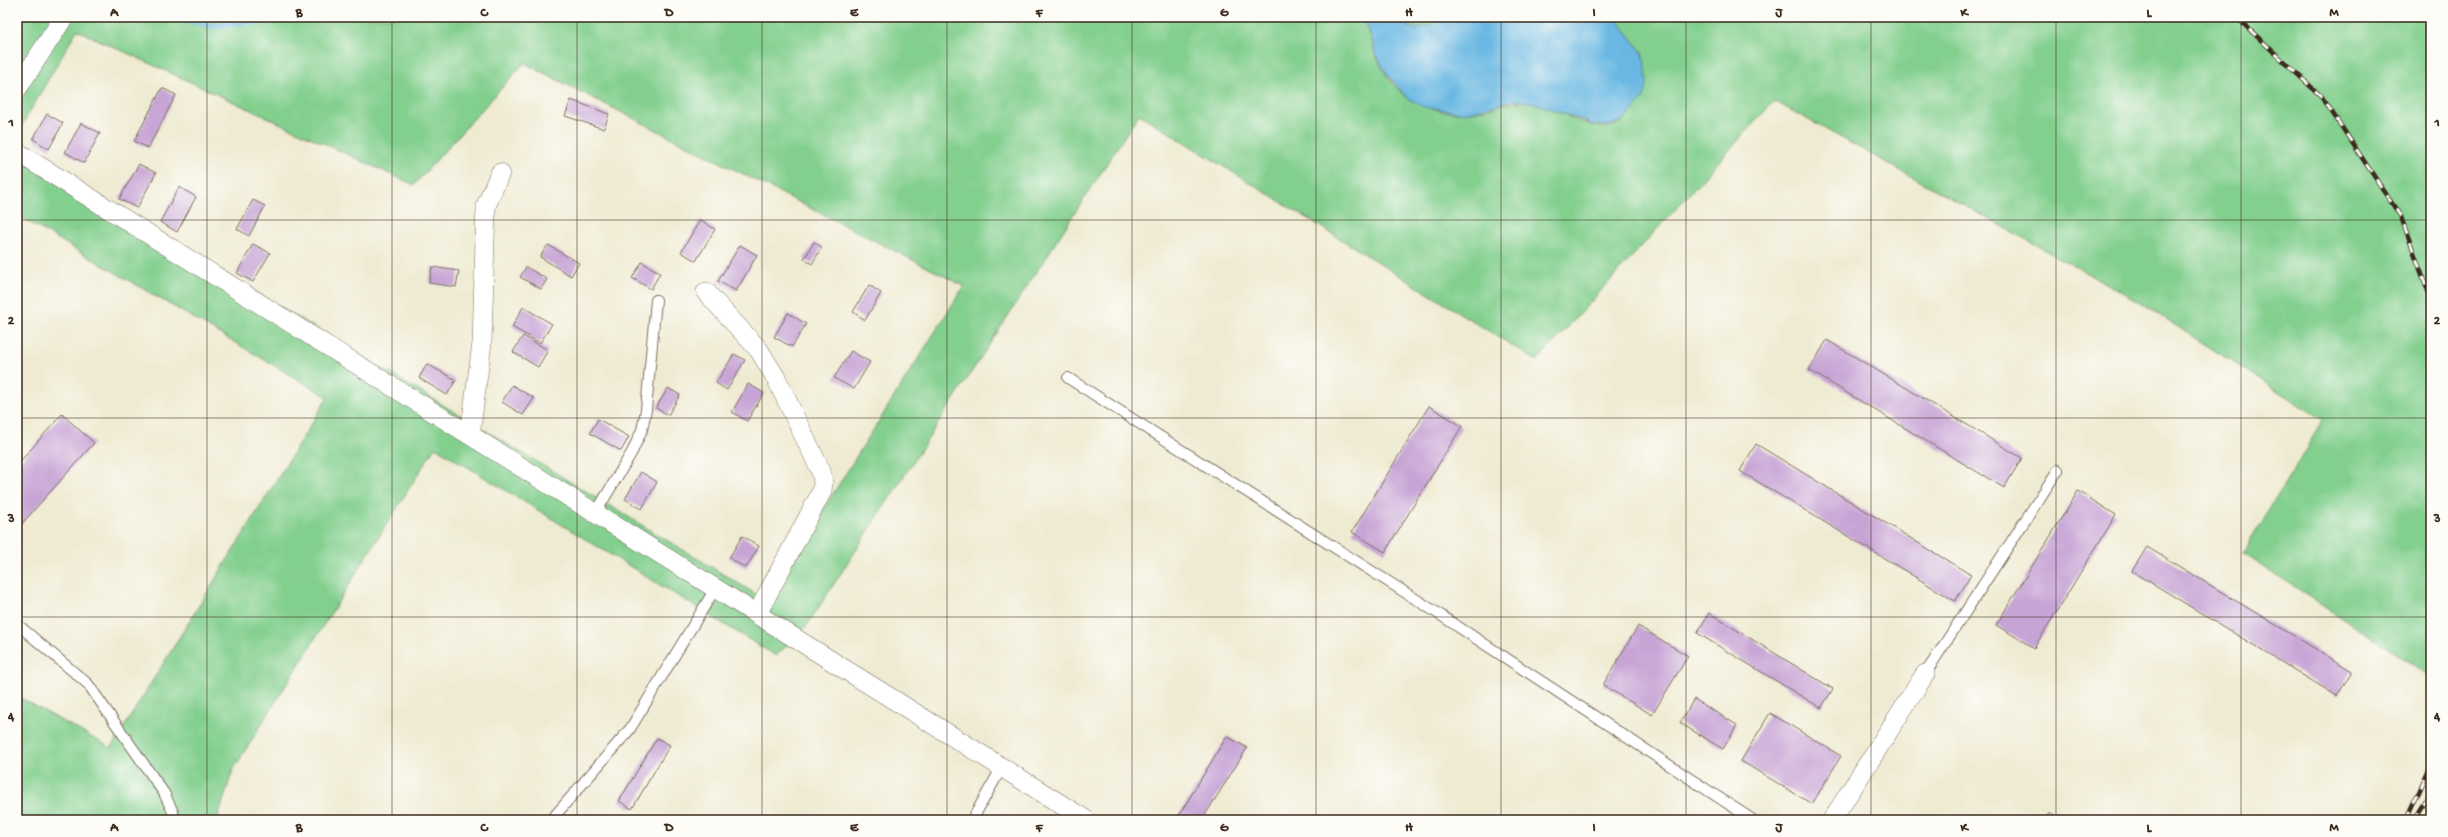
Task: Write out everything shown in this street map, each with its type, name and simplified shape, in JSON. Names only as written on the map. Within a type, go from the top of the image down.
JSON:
[{"type":"street","points":[[17,89],[64,17]]},
{"type":"street","points":[[17,152],[1086,820]]},
{"type":"street","points":[[470,435],[482,343],[486,206],[500,173]]},
{"type":"street","points":[[706,292],[754,344],[776,378],[821,471],[823,482],[818,498],[757,614]]},
{"type":"street","points":[[1832,820],[1925,674]]},
{"type":"lane","points":[[595,514],[632,452],[642,430],[646,410],[656,300]]},
{"type":"lane","points":[[1068,378],[1428,607],[1753,820]]},
{"type":"lane","points":[[1925,674],[2058,470]]},
{"type":"lane","points":[[552,819],[630,729],[715,589]]},
{"type":"lane","points":[[17,624],[88,684],[164,793],[173,812],[174,820]]},
{"type":"lane","points":[[972,820],[1002,768]]},
{"type":"green space","points":[[17,17],[1361,17],[1371,36],[1374,51],[1380,65],[1397,88],[1413,101],[1428,107],[1452,112],[1476,111],[1516,102],[1535,103],[1590,125],[1602,127],[1613,126],[1623,121],[1628,116],[1635,99],[1639,79],[1642,52],[1615,17],[2431,17],[2431,676],[2243,553],[2323,420],[2131,297],[1774,101],[1537,361],[1139,114],[806,627],[776,656],[435,447],[233,770],[217,820],[17,820],[17,696],[111,748],[328,397],[17,215],[17,148],[766,600],[964,286],[524,63],[414,185],[77,30],[17,134]]},
{"type":"green space","points":[[1401,17],[1437,17],[1433,24],[1417,29],[1409,27]]},
{"type":"water","points":[[1361,17],[1401,17],[1409,27],[1417,29],[1433,24],[1437,17],[1615,17],[1642,52],[1646,68],[1647,85],[1644,98],[1623,121],[1608,126],[1594,125],[1535,103],[1513,100],[1466,113],[1423,107],[1406,97],[1386,73],[1376,54],[1371,37]]},
{"type":"building","points":[[162,88],[176,95],[148,148],[134,141]]},
{"type":"building","points":[[571,100],[609,114],[604,129],[565,116]]},
{"type":"building","points":[[47,114],[63,123],[49,149],[33,139]]},
{"type":"building","points":[[81,123],[100,133],[84,163],[65,152]]},
{"type":"building","points":[[139,164],[156,173],[137,208],[119,199]]},
{"type":"building","points":[[179,187],[196,197],[177,232],[160,222]]},
{"type":"building","points":[[253,200],[265,206],[249,236],[237,229]]},
{"type":"building","points":[[700,220],[715,229],[696,261],[681,252]]},
{"type":"building","points":[[814,242],[822,247],[812,264],[804,259]]},
{"type":"building","points":[[253,244],[270,253],[253,282],[237,273]]},
{"type":"building","points":[[548,245],[579,263],[571,276],[540,257]]},
{"type":"building","points":[[740,245],[757,255],[736,291],[718,281]]},
{"type":"building","points":[[642,262],[660,273],[651,289],[632,278]]},
{"type":"building","points":[[432,267],[459,271],[456,287],[429,283]]},
{"type":"building","points":[[526,267],[547,279],[541,289],[520,277]]},
{"type":"building","points":[[869,285],[881,293],[865,320],[853,312]]},
{"type":"building","points":[[523,307],[552,324],[540,343],[512,327]]},
{"type":"building","points":[[788,313],[806,324],[792,347],[774,337]]},
{"type":"building","points":[[523,336],[548,350],[538,367],[513,352]]},
{"type":"building","points":[[1827,340],[2022,458],[2004,488],[1809,370]]},
{"type":"building","points":[[851,351],[870,362],[854,389],[834,378]]},
{"type":"building","points":[[734,354],[745,360],[727,390],[716,383]]},
{"type":"building","points":[[427,364],[456,380],[447,395],[419,378]]},
{"type":"building","points":[[748,384],[764,393],[747,421],[732,412]]},
{"type":"building","points":[[512,385],[534,398],[523,415],[502,402]]},
{"type":"building","points":[[668,388],[680,395],[668,415],[656,408]]},
{"type":"building","points":[[1429,406],[1462,426],[1385,552],[1352,532]]},
{"type":"building","points":[[62,414],[94,443],[17,529],[17,465]]},
{"type":"building","points":[[598,419],[629,437],[621,451],[590,433]]},
{"type":"building","points":[[1756,444],[1971,575],[1955,601],[1740,471]]},
{"type":"building","points":[[641,472],[657,482],[642,509],[625,499]]},
{"type":"building","points":[[2078,491],[2116,515],[2034,648],[1996,625]]},
{"type":"building","points":[[742,536],[759,546],[746,568],[729,558]]},
{"type":"building","points":[[2147,547],[2352,671],[2337,696],[2132,571]]},
{"type":"building","points":[[1709,613],[1833,689],[1821,708],[1697,633]]},
{"type":"building","points":[[1638,626],[1688,656],[1652,715],[1603,685]]},
{"type":"building","points":[[1694,699],[1737,725],[1723,749],[1680,723]]},
{"type":"building","points":[[1770,713],[1841,756],[1812,804],[1741,761]]},
{"type":"building","points":[[1227,736],[1247,748],[1202,820],[1176,820]]},
{"type":"building","points":[[657,738],[670,745],[632,809],[619,801]]},
{"type":"building","points":[[2049,813],[2061,820],[2045,820]]},
{"type":"waterway","points":[[172,17],[213,26],[306,17]]},
{"type":"railway","points":[[2236,17],[2322,97],[2401,217],[2431,299]]},
{"type":"railway","points":[[2406,820],[2431,766]]},
{"type":"railway","points":[[2414,820],[2431,793]]}]
